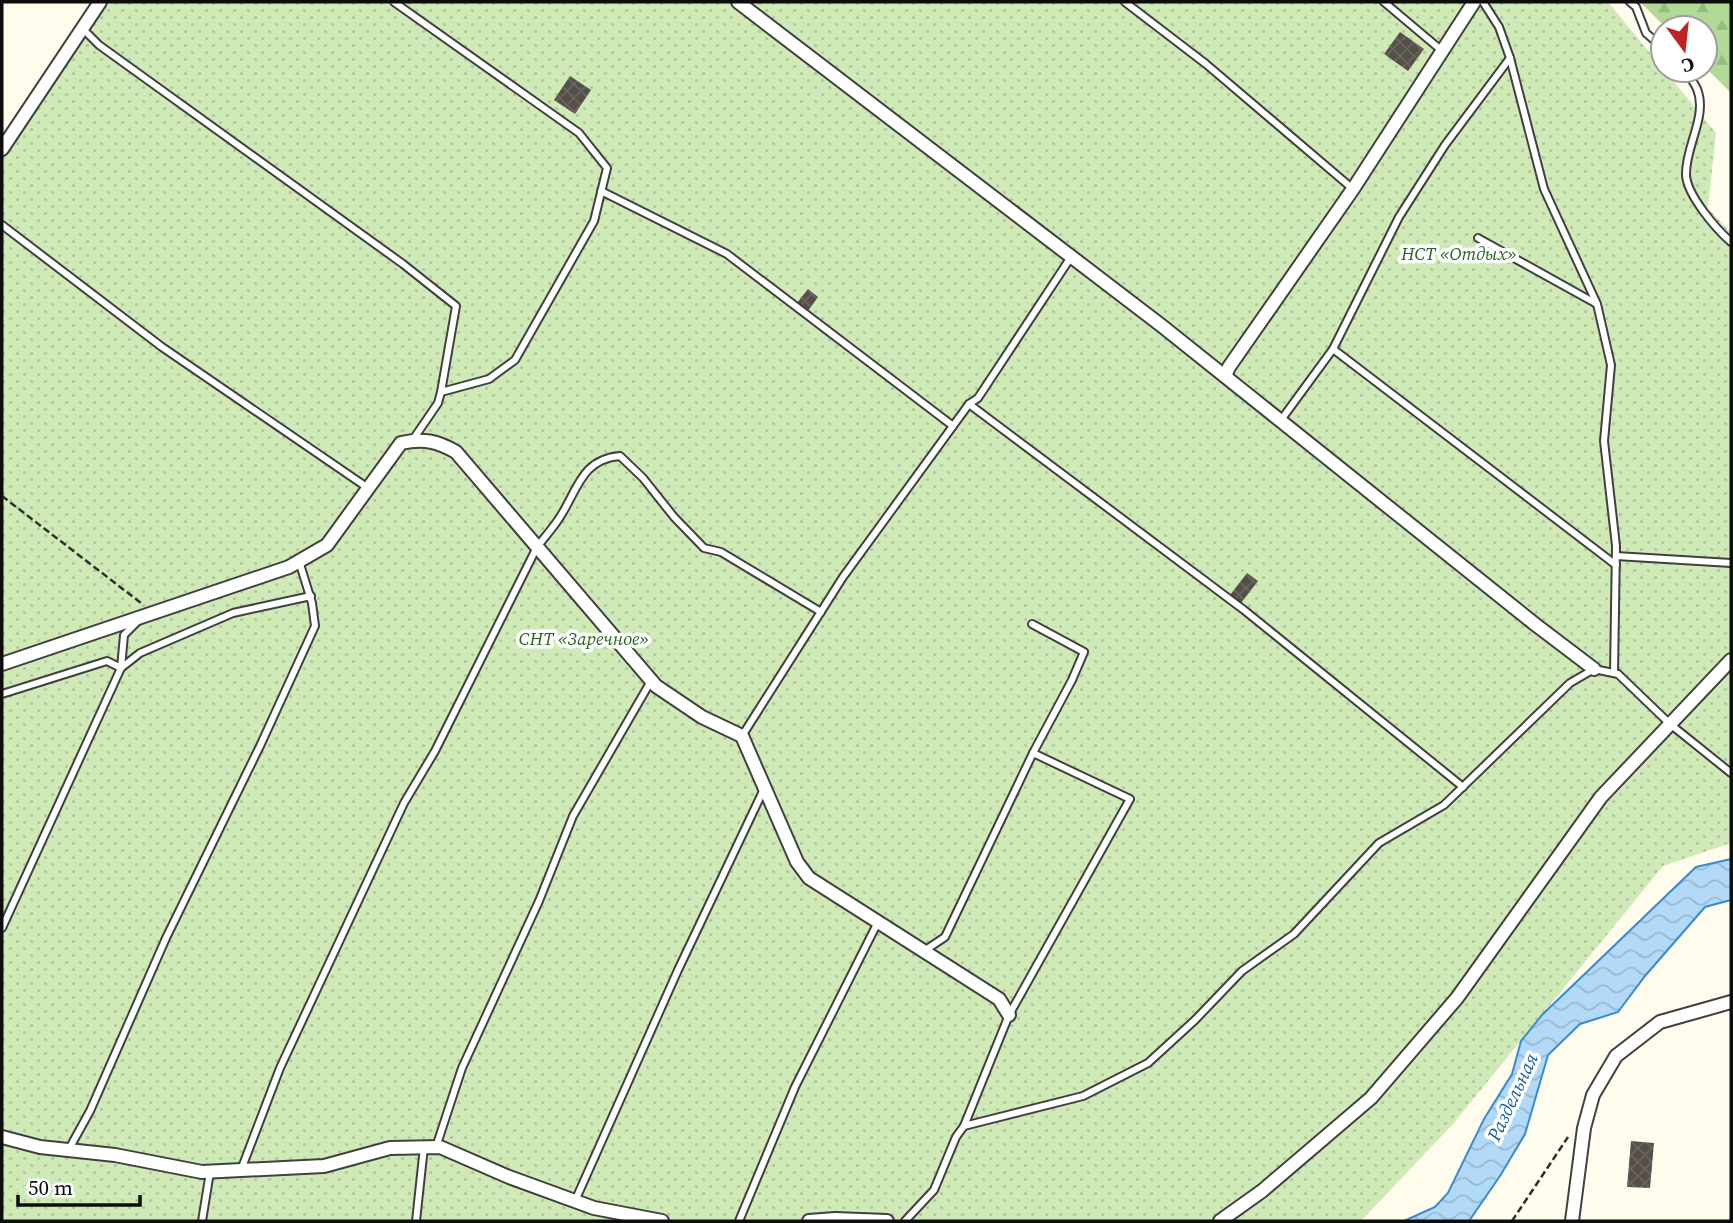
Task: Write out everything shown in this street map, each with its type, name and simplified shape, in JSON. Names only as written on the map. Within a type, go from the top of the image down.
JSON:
[{"type":"street","points":[[2,149],[100,2]]},
{"type":"street","points":[[738,2],[1225,376],[1594,669]]},
{"type":"street","points":[[1225,376],[1353,189],[1474,2]]},
{"type":"street","points":[[2,664],[289,567],[327,545],[401,443],[420,439],[442,444],[456,452],[656,686],[702,717],[742,736],[797,862],[809,878],[999,999],[1009,1015]]},
{"type":"street","points":[[1220,1221],[1262,1191],[1371,1098],[1457,998],[1601,797],[1731,660]]},
{"type":"street","points":[[1572,1221],[1584,1128],[1593,1095],[1616,1056],[1660,1022],[1731,1002]]},
{"type":"street","points":[[2,1137],[40,1147],[115,1155],[210,1172],[324,1166],[390,1148],[430,1147],[594,1208],[662,1221]]},
{"type":"street","points":[[809,1221],[887,1221]]},
{"type":"lane","points":[[394,2],[579,133],[607,168],[594,221],[515,360],[489,379],[441,392]]},
{"type":"lane","points":[[1125,2],[1206,64],[1353,189]]},
{"type":"lane","points":[[1384,2],[1441,50]]},
{"type":"lane","points":[[1483,2],[1499,27],[1510,58],[1544,189],[1597,304],[1611,365],[1604,440],[1616,556],[1614,673]]},
{"type":"lane","points":[[1630,2],[1636,7],[1649,36]]},
{"type":"lane","points":[[82,29],[99,45],[392,256],[456,306],[438,403],[411,441]]},
{"type":"lane","points":[[1280,420],[1333,349],[1399,216],[1445,145],[1510,58]]},
{"type":"lane","points":[[1694,84],[1700,105],[1686,175],[1690,190],[1731,242]]},
{"type":"lane","points":[[601,191],[727,254],[953,426]]},
{"type":"lane","points":[[2,225],[162,347],[368,488]]},
{"type":"lane","points":[[1478,238],[1597,304]]},
{"type":"lane","points":[[742,736],[843,577],[969,404],[978,398],[1071,257]]},
{"type":"lane","points":[[1333,349],[1616,565]]},
{"type":"lane","points":[[969,404],[1244,610],[1463,787]]},
{"type":"lane","points":[[240,1172],[280,1068],[404,803],[435,751],[537,547],[559,519],[581,476],[607,457],[620,456],[643,478],[674,517],[704,548],[721,552],[821,612]]},
{"type":"lane","points":[[1616,556],[1731,563]]},
{"type":"lane","points":[[68,1150],[90,1111],[166,938],[315,626],[311,596],[299,561]]},
{"type":"lane","points":[[121,668],[140,653],[233,613],[311,596]]},
{"type":"lane","points":[[2,928],[121,668],[124,635],[149,614]]},
{"type":"lane","points":[[924,951],[945,937],[1084,652],[1032,624]]},
{"type":"lane","points":[[2,694],[107,661],[121,668]]},
{"type":"lane","points":[[964,1126],[1083,1096],[1148,1063],[1195,1020],[1242,971],[1294,934],[1379,843],[1444,805],[1570,683],[1594,669],[1618,674],[1670,724],[1731,773]]},
{"type":"lane","points":[[416,1221],[430,1147],[462,1068],[539,901],[573,816],[651,681]]},
{"type":"lane","points":[[905,1221],[934,1190],[956,1136],[964,1126],[1009,1015],[1130,799],[1033,752]]},
{"type":"lane","points":[[575,1201],[678,970],[765,788]]},
{"type":"lane","points":[[739,1221],[795,1087],[878,922]]},
{"type":"lane","points":[[202,1221],[210,1172]]},
{"type":"path","points":[[2,496],[149,614]]},
{"type":"path","points":[[1512,1221],[1573,1129]]},
{"type":"green space","name":"СНТ «Заречное»","points":[[100,2],[1608,2],[1649,52],[1649,84],[1676,84],[1716,133],[1708,208],[1731,233],[1731,843],[1663,866],[1453,1124],[1361,1221],[2,1219],[2,149]]},
{"type":"green space","points":[[1640,2],[1731,2],[1731,93],[1719,81],[1719,14],[1652,14]]},
{"type":"water","name":"Раздельная","points":[[1731,859],[1731,900],[1705,907],[1645,976],[1618,1012],[1580,1024],[1548,1055],[1525,1134],[1469,1221],[1404,1221],[1435,1207],[1448,1193],[1484,1119],[1512,1074],[1521,1041],[1542,1015],[1696,867]]},
{"type":"building","points":[[1400,32],[1424,49],[1408,71],[1384,54]]},
{"type":"building","points":[[570,76],[591,90],[575,114],[554,100]]},
{"type":"building","points":[[808,289],[818,297],[808,311],[797,303]]},
{"type":"building","points":[[1247,573],[1258,581],[1241,603],[1230,595]]},
{"type":"building","points":[[1631,1141],[1654,1143],[1650,1188],[1627,1187]]},
{"type":"park label","name":"НСТ «Отдых»","points":[[1459,254]]}]
